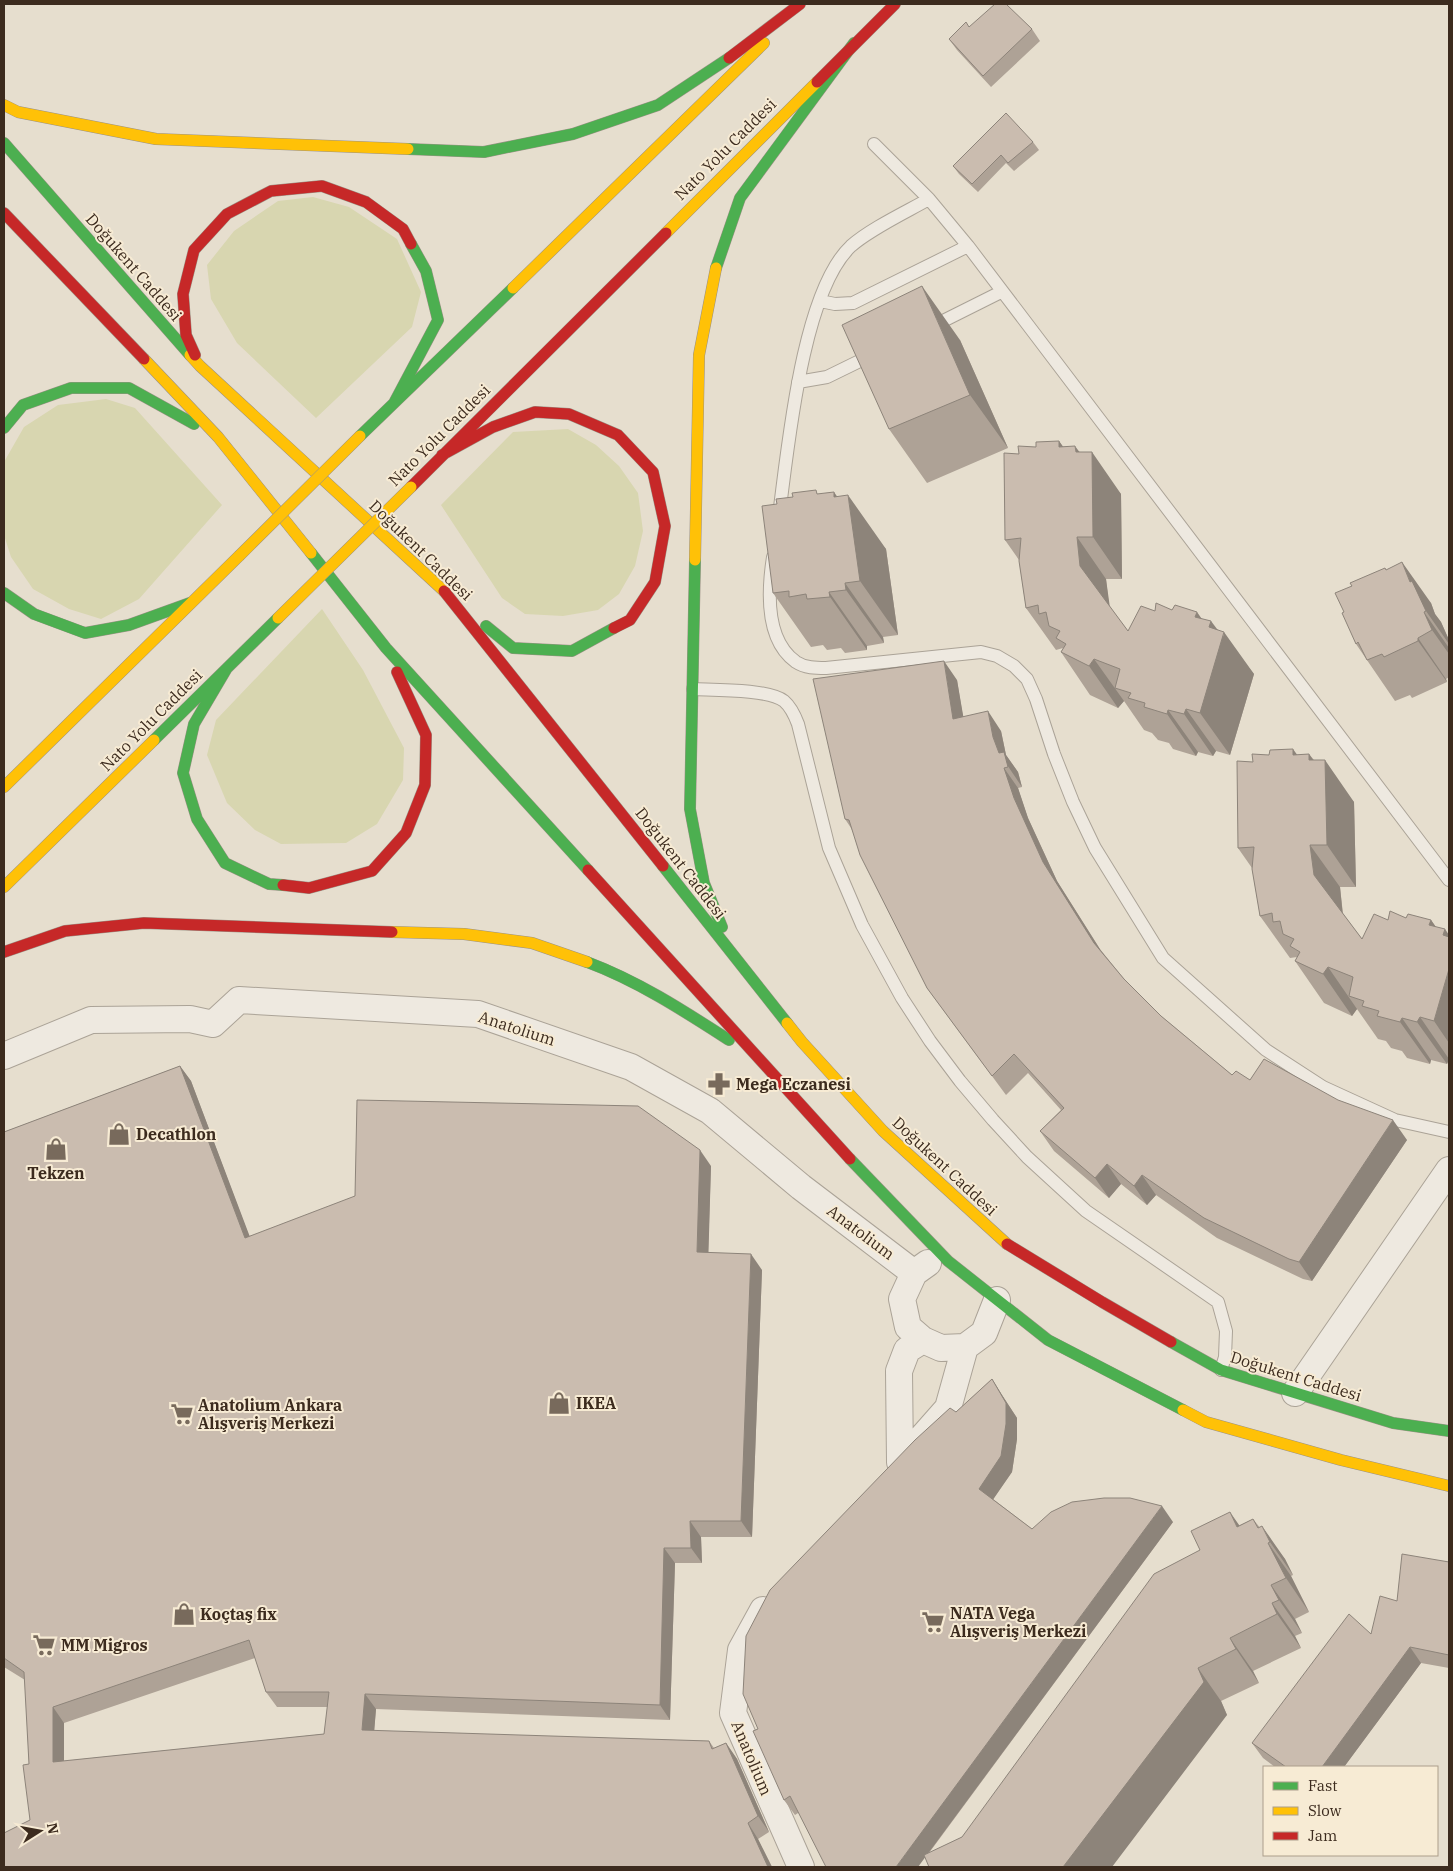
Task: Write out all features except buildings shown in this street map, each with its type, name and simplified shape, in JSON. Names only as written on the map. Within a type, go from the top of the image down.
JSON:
[{"type":"main road","points":[[4,104],[18,112],[156,139],[484,152],[573,134],[658,105],[717,67],[802,4]]},
{"type":"main road","points":[[4,787],[802,4]]},
{"type":"main road","name":"Nato Yolu Caddesi","points":[[4,887],[278,618],[895,4]]},
{"type":"main road","points":[[802,1042],[732,949],[704,883],[690,809],[699,356],[715,271],[740,198],[854,43]]},
{"type":"main road","name":"Doğukent Caddesi","points":[[4,144],[200,366],[450,597],[802,1042],[883,1131],[1002,1241],[1102,1302],[1221,1370],[1392,1423],[1449,1431]]},
{"type":"main road","points":[[200,366],[186,335],[183,294],[194,250],[227,214],[271,191],[322,186],[366,202],[403,229],[426,271],[438,320],[394,403]]},
{"type":"main road","points":[[4,213],[218,436],[386,648],[862,1172],[941,1254],[1048,1340],[1206,1422],[1341,1460],[1449,1486]]},
{"type":"main road","points":[[4,428],[23,405],[72,388],[129,388],[218,436]]},
{"type":"main road","points":[[442,455],[493,427],[535,412],[569,414],[618,435],[653,472],[665,526],[655,582],[630,620],[572,651],[513,648],[450,597]]},
{"type":"main road","points":[[4,593],[34,614],[85,633],[129,625],[190,603]]},
{"type":"main road","points":[[227,668],[194,724],[183,773],[197,819],[225,863],[268,884],[309,888],[372,871],[406,833],[425,785],[426,735],[386,648]]},
{"type":"main road","points":[[4,952],[65,931],[144,923],[464,934],[532,943],[614,972],[676,1006],[762,1062]]},
{"type":"street","name":"Anatolium","points":[[4,1056],[91,1020],[190,1019],[213,1024],[239,1000],[478,1014],[631,1067],[710,1111],[801,1187],[914,1273]]},
{"type":"street","points":[[1294,1392],[1449,1170]]},
{"type":"street","points":[[941,1254],[914,1273],[902,1299],[908,1327],[923,1340],[941,1348],[965,1347],[984,1333],[998,1300]]},
{"type":"street","points":[[923,1340],[907,1350],[899,1371],[893,1469],[948,1408],[965,1347]]},
{"type":"street","name":"Anatolium","points":[[776,1590],[769,1597],[741,1650],[733,1713],[801,1867]]},
{"type":"lane","points":[[874,144],[929,199],[968,246],[1449,880]]},
{"type":"lane","points":[[777,525],[798,382],[820,301],[839,261],[851,246],[929,199]]},
{"type":"lane","points":[[820,301],[835,304],[853,302],[968,246]]},
{"type":"lane","points":[[916,334],[1002,292]]},
{"type":"lane","points":[[798,382],[827,377],[882,351]]},
{"type":"lane","points":[[774,544],[769,583],[770,606],[774,627],[783,648],[796,662],[810,668],[826,668],[981,652],[997,656],[1014,666],[1027,679],[1036,699],[1066,786],[1095,848],[1163,958],[1266,1050],[1323,1087],[1395,1120],[1449,1132]]},
{"type":"lane","points":[[693,689],[766,694],[784,701],[790,708],[798,724],[829,848],[862,925],[902,998],[930,1041],[960,1081],[1027,1156],[1086,1211],[1218,1302],[1226,1330],[1226,1351],[1221,1370]]},
{"type":"shaded area","points":[[313,197],[349,207],[397,239],[421,292],[412,327],[316,418],[237,343],[211,299],[207,265],[234,231],[278,201]]},
{"type":"shaded area","points":[[106,399],[135,408],[222,505],[139,599],[101,619],[69,609],[33,589],[11,557],[4,535],[4,462],[24,427],[58,405]]},
{"type":"shaded area","points":[[568,429],[596,445],[619,466],[638,493],[643,531],[635,566],[619,594],[598,610],[563,616],[525,614],[502,598],[441,505],[513,432]]},
{"type":"shaded area","points":[[322,609],[363,670],[404,748],[403,780],[377,824],[346,843],[281,844],[255,830],[227,803],[207,755],[216,720]]},
{"type":"traffic: fast","points":[[716,268],[740,198],[854,43]]},
{"type":"traffic: fast","points":[[408,149],[484,152],[573,134],[658,105],[729,58]]},
{"type":"traffic: fast","points":[[4,143],[190,355]]},
{"type":"traffic: fast","points":[[394,403],[438,320],[426,271],[411,244]]},
{"type":"traffic: fast","points":[[360,436],[513,288]]},
{"type":"traffic: fast","points":[[4,428],[23,405],[71,388],[129,388],[194,424]]},
{"type":"traffic: fast","points":[[311,553],[386,648],[588,870]]},
{"type":"traffic: fast","points":[[695,560],[690,809],[704,883],[722,927]]},
{"type":"traffic: fast","points":[[4,593],[34,614],[85,633],[129,625],[190,603]]},
{"type":"traffic: fast","points":[[154,740],[278,618]]},
{"type":"traffic: fast","points":[[486,626],[513,648],[572,651],[614,628]]},
{"type":"traffic: fast","points":[[227,668],[194,724],[183,773],[197,819],[225,863],[269,884],[283,885]]},
{"type":"traffic: fast","points":[[663,866],[787,1023]]},
{"type":"traffic: fast","points":[[587,962],[642,987],[729,1040]]},
{"type":"traffic: fast","points":[[850,1159],[948,1261],[1048,1340],[1183,1410]]},
{"type":"traffic: fast","points":[[1171,1342],[1221,1370],[1393,1423],[1449,1431]]},
{"type":"traffic: slow","points":[[513,288],[764,43]]},
{"type":"traffic: slow","points":[[666,233],[817,82]]},
{"type":"traffic: slow","points":[[4,105],[18,112],[156,139],[408,149]]},
{"type":"traffic: slow","points":[[695,560],[699,355],[716,268]]},
{"type":"traffic: slow","points":[[190,355],[444,591]]},
{"type":"traffic: slow","points":[[144,359],[218,437],[311,553]]},
{"type":"traffic: slow","points":[[239,556],[360,436]]},
{"type":"traffic: slow","points":[[278,618],[411,487]]},
{"type":"traffic: slow","points":[[4,787],[239,556]]},
{"type":"traffic: slow","points":[[4,887],[154,740]]},
{"type":"traffic: slow","points":[[392,932],[464,934],[532,943],[587,962]]},
{"type":"traffic: slow","points":[[787,1023],[883,1131],[1007,1244]]},
{"type":"traffic: slow","points":[[1183,1410],[1206,1422],[1341,1460],[1449,1486]]},
{"type":"traffic: jam","points":[[729,58],[800,4]]},
{"type":"traffic: jam","points":[[817,82],[895,4]]},
{"type":"traffic: jam","points":[[195,355],[186,335],[183,294],[194,250],[227,214],[271,191],[322,186],[366,202],[403,229],[411,244]]},
{"type":"traffic: jam","points":[[4,213],[144,359]]},
{"type":"traffic: jam","points":[[411,487],[666,233]]},
{"type":"traffic: jam","points":[[442,455],[493,427],[535,412],[569,414],[618,435],[653,472],[665,526],[655,582],[630,620],[614,628]]},
{"type":"traffic: jam","points":[[444,591],[663,866]]},
{"type":"traffic: jam","points":[[283,885],[309,888],[372,871],[406,833],[425,785],[426,735],[397,672]]},
{"type":"traffic: jam","points":[[588,870],[850,1159]]},
{"type":"traffic: jam","points":[[4,952],[65,931],[144,923],[392,932]]},
{"type":"traffic: jam","points":[[1007,1244],[1171,1342]]},
{"type":"place","name":"Mega Eczanesi","points":[[719,1084]]},
{"type":"place","name":"Decathlon","points":[[119,1134]]},
{"type":"place","name":"Tekzen","points":[[56,1149]]},
{"type":"place","name":"IKEA","points":[[559,1403]]},
{"type":"place","name":"Anatolium Ankara Alışveriş Merkezi","points":[[182,1414]]},
{"type":"place","name":"Koçtaş fix","points":[[184,1614]]},
{"type":"place","name":"NATA Vega Alışveriş Merkezi","points":[[933,1622]]},
{"type":"place","name":"MM Migros","points":[[44,1645]]}]
